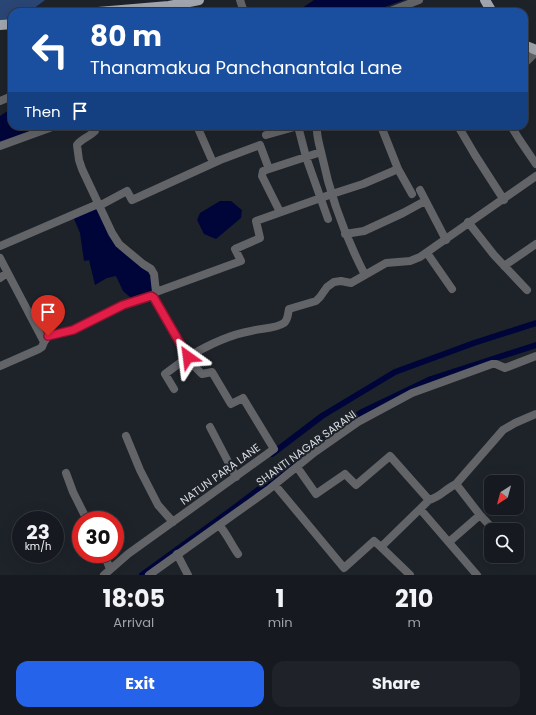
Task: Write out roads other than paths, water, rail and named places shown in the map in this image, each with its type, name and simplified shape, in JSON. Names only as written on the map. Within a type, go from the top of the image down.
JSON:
[{"type":"main road","points":[[123,8],[148,4],[199,0]]},
{"type":"street","points":[[398,8],[419,0]]},
{"type":"street","points":[[528,60],[536,51]]},
{"type":"street","points":[[0,146],[44,130]]},
{"type":"street","points":[[95,130],[90,136],[80,141],[77,145],[79,160],[98,205],[119,244],[151,269],[154,274],[154,294],[188,357]]},
{"type":"street","points":[[199,130],[212,158]]},
{"type":"street","points":[[266,135],[284,130]]},
{"type":"street","points":[[299,130],[306,157],[328,219]]},
{"type":"street","points":[[317,130],[332,194],[345,234],[364,275]]},
{"type":"street","points":[[382,130],[398,169],[412,194]]},
{"type":"street","points":[[460,130],[504,200]]},
{"type":"street","points":[[513,130],[536,164]]},
{"type":"street","points":[[0,246],[127,192],[132,200],[220,160],[260,145],[269,169]]},
{"type":"street","points":[[280,212],[262,176],[263,171],[321,152]]},
{"type":"street","points":[[0,366],[39,349],[42,347],[48,336],[73,330],[123,305],[151,296],[241,261],[235,249],[260,238],[256,221],[363,184],[398,169]]},
{"type":"street","points":[[174,389],[165,374],[188,357],[220,340],[284,323],[287,320],[289,309],[316,301],[327,287],[334,282],[341,281],[351,283],[386,263],[410,261],[427,253],[468,222],[504,200],[536,176]]},
{"type":"street","points":[[420,190],[446,240]]},
{"type":"street","points":[[345,234],[364,231],[425,201]]},
{"type":"street","points":[[468,222],[504,266],[527,290]]},
{"type":"street","points":[[504,266],[536,244]]},
{"type":"street","points":[[427,253],[452,289]]},
{"type":"street","points":[[0,258],[4,275],[44,342]]},
{"type":"street","name":"NATUN PARA LANE","points":[[104,575],[128,554],[274,449],[242,398],[231,404],[212,372],[202,374],[188,357]]},
{"type":"street","name":"SHANTI NAGAR SARANI","points":[[149,575],[275,485],[353,426],[412,393],[492,364],[505,368],[536,358]]},
{"type":"street","points":[[381,547],[429,500],[438,498],[450,487],[456,484],[503,430],[536,414]]},
{"type":"street","points":[[210,427],[236,477]]},
{"type":"street","points":[[126,436],[140,470],[158,505],[173,522]]},
{"type":"street","points":[[297,467],[316,494],[345,474],[356,485],[390,456],[429,500]]},
{"type":"street","points":[[66,473],[82,511]]},
{"type":"street","points":[[456,484],[487,523]]},
{"type":"street","points":[[275,485],[351,575]]},
{"type":"street","points":[[420,509],[477,575]]},
{"type":"street","points":[[449,542],[480,515]]},
{"type":"street","points":[[219,524],[230,538],[231,543],[238,554]]},
{"type":"street","points":[[344,568],[374,541],[410,575]]},
{"type":"street","points":[[177,554],[188,575]]},
{"type":"street","points":[[108,563],[110,569]]},
{"type":"waterway","points":[[272,454],[322,416],[395,372],[474,343],[536,323]]},
{"type":"waterway","points":[[142,575],[362,412],[431,379],[536,345]]}]
